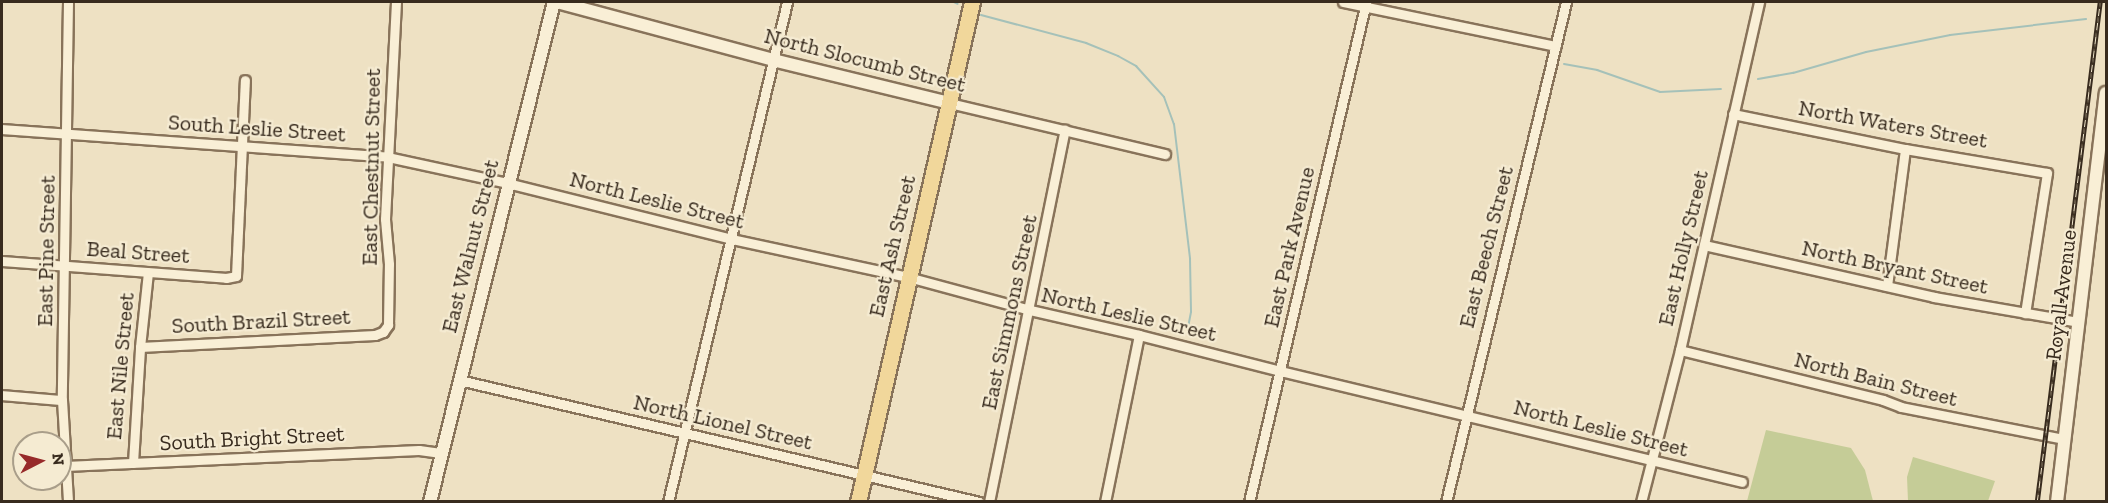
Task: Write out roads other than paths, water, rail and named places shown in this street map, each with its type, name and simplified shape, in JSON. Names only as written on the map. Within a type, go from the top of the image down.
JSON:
[{"type":"main road","name":"East Ash Street","points":[[858,501],[972,2]]},
{"type":"street","name":"East Pine Street","points":[[63,431],[68,2]]},
{"type":"street","name":"East Chestnut Street","points":[[383,332],[388,325],[389,264],[385,219],[396,2]]},
{"type":"street","name":"North Slocumb Street","points":[[556,2],[773,60],[1165,154]]},
{"type":"street","name":"East Walnut Street","points":[[430,501],[507,183],[556,2]]},
{"type":"street","points":[[668,501],[787,2]]},
{"type":"street","points":[[1343,2],[1366,4],[1556,46]]},
{"type":"street","name":"East Beech Street","points":[[1446,501],[1566,2]]},
{"type":"street","name":"East Holly Street","points":[[1641,501],[1680,350],[1759,2]]},
{"type":"street","name":"East Park Avenue","points":[[1249,501],[1366,4]]},
{"type":"street","points":[[243,146],[245,80]]},
{"type":"street","name":"Royall Avenue","points":[[2057,501],[2106,93]]},
{"type":"street","name":"North Waters Street","points":[[1733,114],[2047,173],[2025,313]]},
{"type":"street","name":"South Leslie Street","points":[[2,129],[388,157],[507,183]]},
{"type":"street","name":"East Simmons Street","points":[[989,501],[1030,310],[1065,130]]},
{"type":"street","name":"Beal Street","points":[[2,261],[226,278],[236,276],[243,146]]},
{"type":"street","points":[[1887,286],[1905,148]]},
{"type":"street","name":"North Leslie Street","points":[[507,183],[732,239],[908,277],[1030,310],[1742,482]]},
{"type":"street","name":"North Bryant Street","points":[[1704,246],[1887,286],[2078,322]]},
{"type":"street","name":"East Nile Street","points":[[132,463],[148,272]]},
{"type":"street","name":"South Brazil Street","points":[[140,347],[383,332]]},
{"type":"street","points":[[1105,501],[1139,335]]},
{"type":"street","name":"North Bain Street","points":[[1680,350],[1883,400],[1901,407],[2064,440]]},
{"type":"street","name":"North Lionel Street","points":[[459,380],[979,501]]},
{"type":"street","points":[[2,395],[62,400]]},
{"type":"street","name":"South Bright Street","points":[[72,466],[419,450],[441,453]]},
{"type":"waterway","points":[[954,2],[958,4]]},
{"type":"waterway","points":[[981,15],[1086,43],[1118,56],[1136,66],[1164,97],[1174,124],[1190,259],[1191,312],[1188,328]]},
{"type":"waterway","points":[[1758,79],[1793,73],[1866,52],[1950,35],[2086,19]]},
{"type":"waterway","points":[[1564,64],[1597,70],[1660,92],[1721,89]]},
{"type":"railway","points":[[2037,502],[2100,2]]}]
